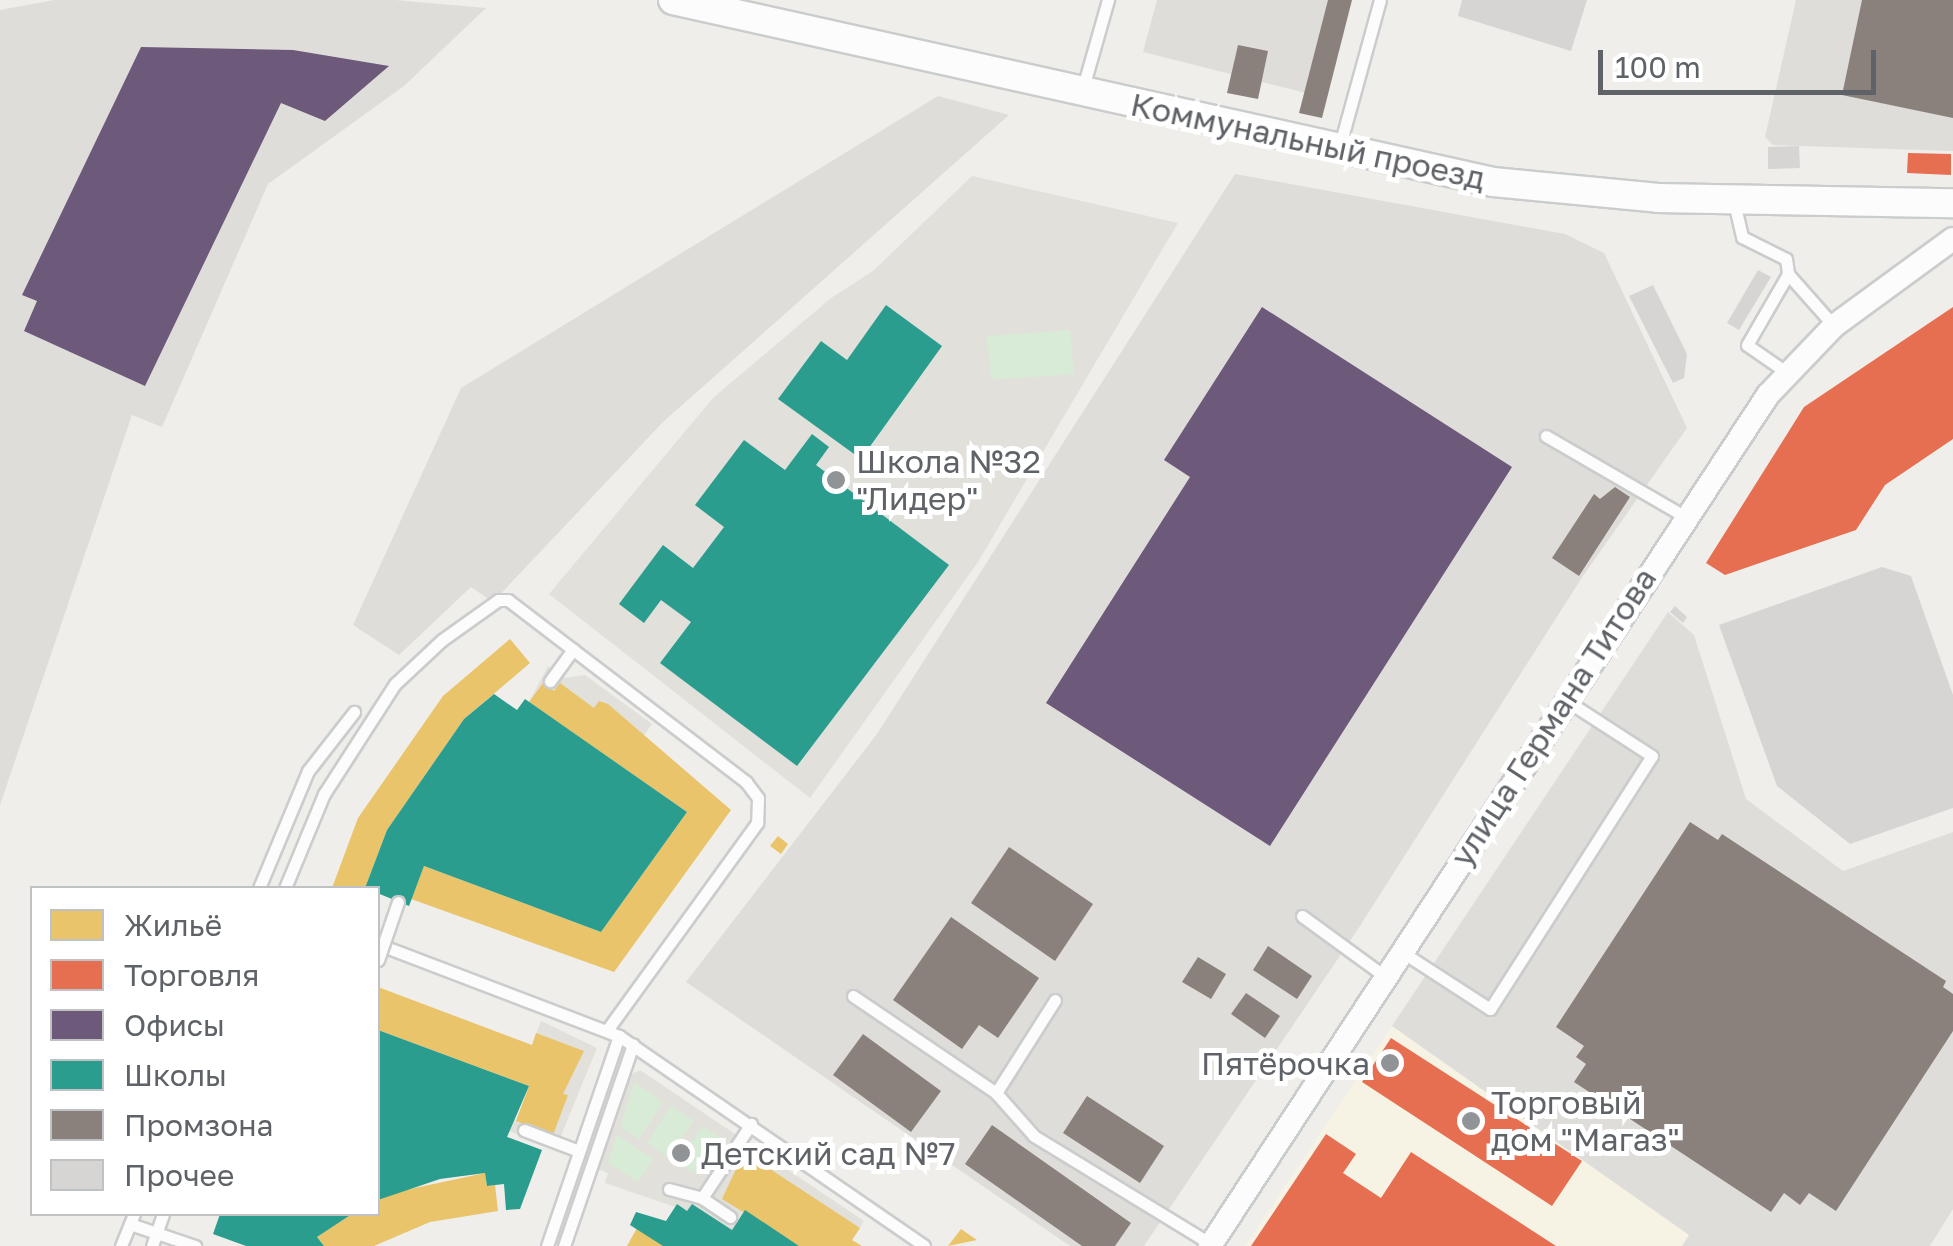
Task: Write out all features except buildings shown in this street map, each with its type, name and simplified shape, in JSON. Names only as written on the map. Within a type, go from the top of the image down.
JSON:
[{"type":"street","name":"Коммунальный проезд","points":[[674,0],[747,8],[1338,150],[1547,188],[1733,199],[1953,203]]},
{"type":"street","name":"улица Германа Титова","points":[[1210,1245],[1399,950],[1786,372],[1834,326],[1953,239]]},
{"type":"lane","points":[[1082,91],[1108,0]]},
{"type":"lane","points":[[1338,150],[1380,0]]},
{"type":"lane","points":[[1733,199],[1742,237],[1786,259],[1788,274],[1834,326]]},
{"type":"lane","points":[[1786,372],[1746,345],[1788,274]]},
{"type":"lane","points":[[1546,436],[1686,516]]},
{"type":"lane","points":[[285,886],[351,748],[395,684],[442,640],[503,599],[746,782],[760,813],[613,1033],[546,1246]]},
{"type":"lane","points":[[550,681],[573,649]]},
{"type":"lane","points":[[1399,950],[1490,1009],[1652,756],[1564,700]]},
{"type":"lane","points":[[261,886],[308,771],[354,712]]},
{"type":"lane","points":[[380,954],[398,902]]},
{"type":"lane","points":[[1302,916],[1383,975]]},
{"type":"lane","points":[[380,945],[633,1044],[924,1246]]},
{"type":"lane","points":[[853,996],[996,1093],[1034,1136],[1210,1245]]},
{"type":"lane","points":[[996,1093],[1055,1000]]},
{"type":"lane","points":[[564,1246],[633,1044]]},
{"type":"lane","points":[[702,1198],[751,1124]]},
{"type":"lane","points":[[524,1130],[579,1151]]},
{"type":"lane","points":[[670,1189],[702,1198],[730,1216]]},
{"type":"lane","points":[[152,1246],[163,1216]]},
{"type":"lane","points":[[121,1246],[132,1219],[156,1233],[195,1246]]},
{"type":"shaded area","points":[[54,0],[395,0],[486,8],[404,86],[268,184],[162,427],[132,415],[0,805],[0,10]]},
{"type":"shaded area","points":[[1157,0],[1350,0],[1322,97],[1143,52]]},
{"type":"shaded area","points":[[1796,0],[1953,0],[1953,151],[1773,145],[1765,137]]},
{"type":"shaded area","points":[[938,96],[1009,115],[663,422],[493,602],[471,587],[399,655],[353,625],[461,388]]},
{"type":"shaded area","points":[[1235,174],[1565,234],[1604,253],[1687,428],[1581,579],[1358,929],[1144,1246],[1070,1246],[686,982],[877,734]]},
{"type":"shaded area","name":"Школа №32 \"Лидер\"","points":[[972,176],[1178,223],[978,562],[810,798],[549,594],[713,398],[831,298],[873,271]]},
{"type":"shaded area","points":[[1668,612],[1694,635],[1746,799],[1843,871],[1953,832],[1953,1209],[1930,1246],[1682,1246],[1689,1235],[1392,1026]]},
{"type":"shaded area","points":[[548,666],[565,678],[585,675],[652,724],[640,741],[540,710],[529,702]]},
{"type":"shaded area","points":[[541,1021],[597,1048],[556,1148],[509,1131],[513,1120],[537,1115],[532,1045]]},
{"type":"shaded area","points":[[1392,1026],[1690,1235],[1682,1246],[1245,1246]]},
{"type":"shaded area","name":"Детский сад №7","points":[[640,1070],[864,1221],[852,1240],[763,1182],[732,1230],[692,1205],[687,1211],[605,1183],[608,1173],[595,1168],[624,1078]]},
{"type":"green space","points":[[1070,330],[1074,374],[991,380],[987,336]]},
{"type":"green space","points":[[634,1082],[663,1102],[639,1139],[621,1127]]},
{"type":"green space","points":[[671,1106],[694,1121],[669,1158],[647,1143]]},
{"type":"green space","points":[[703,1126],[726,1141],[707,1169],[693,1172],[677,1162]]},
{"type":"green space","points":[[617,1135],[653,1159],[638,1182],[608,1163]]},
{"type":"place","name":"Школа №32 \"Лидер\"","points":[[836,480]]},
{"type":"place","name":"Пятёрочка","points":[[1390,1063]]},
{"type":"place","name":"Торговый дом \"Магаз\"","points":[[1471,1121]]},
{"type":"place","name":"Детский сад №7","points":[[681,1153]]}]
